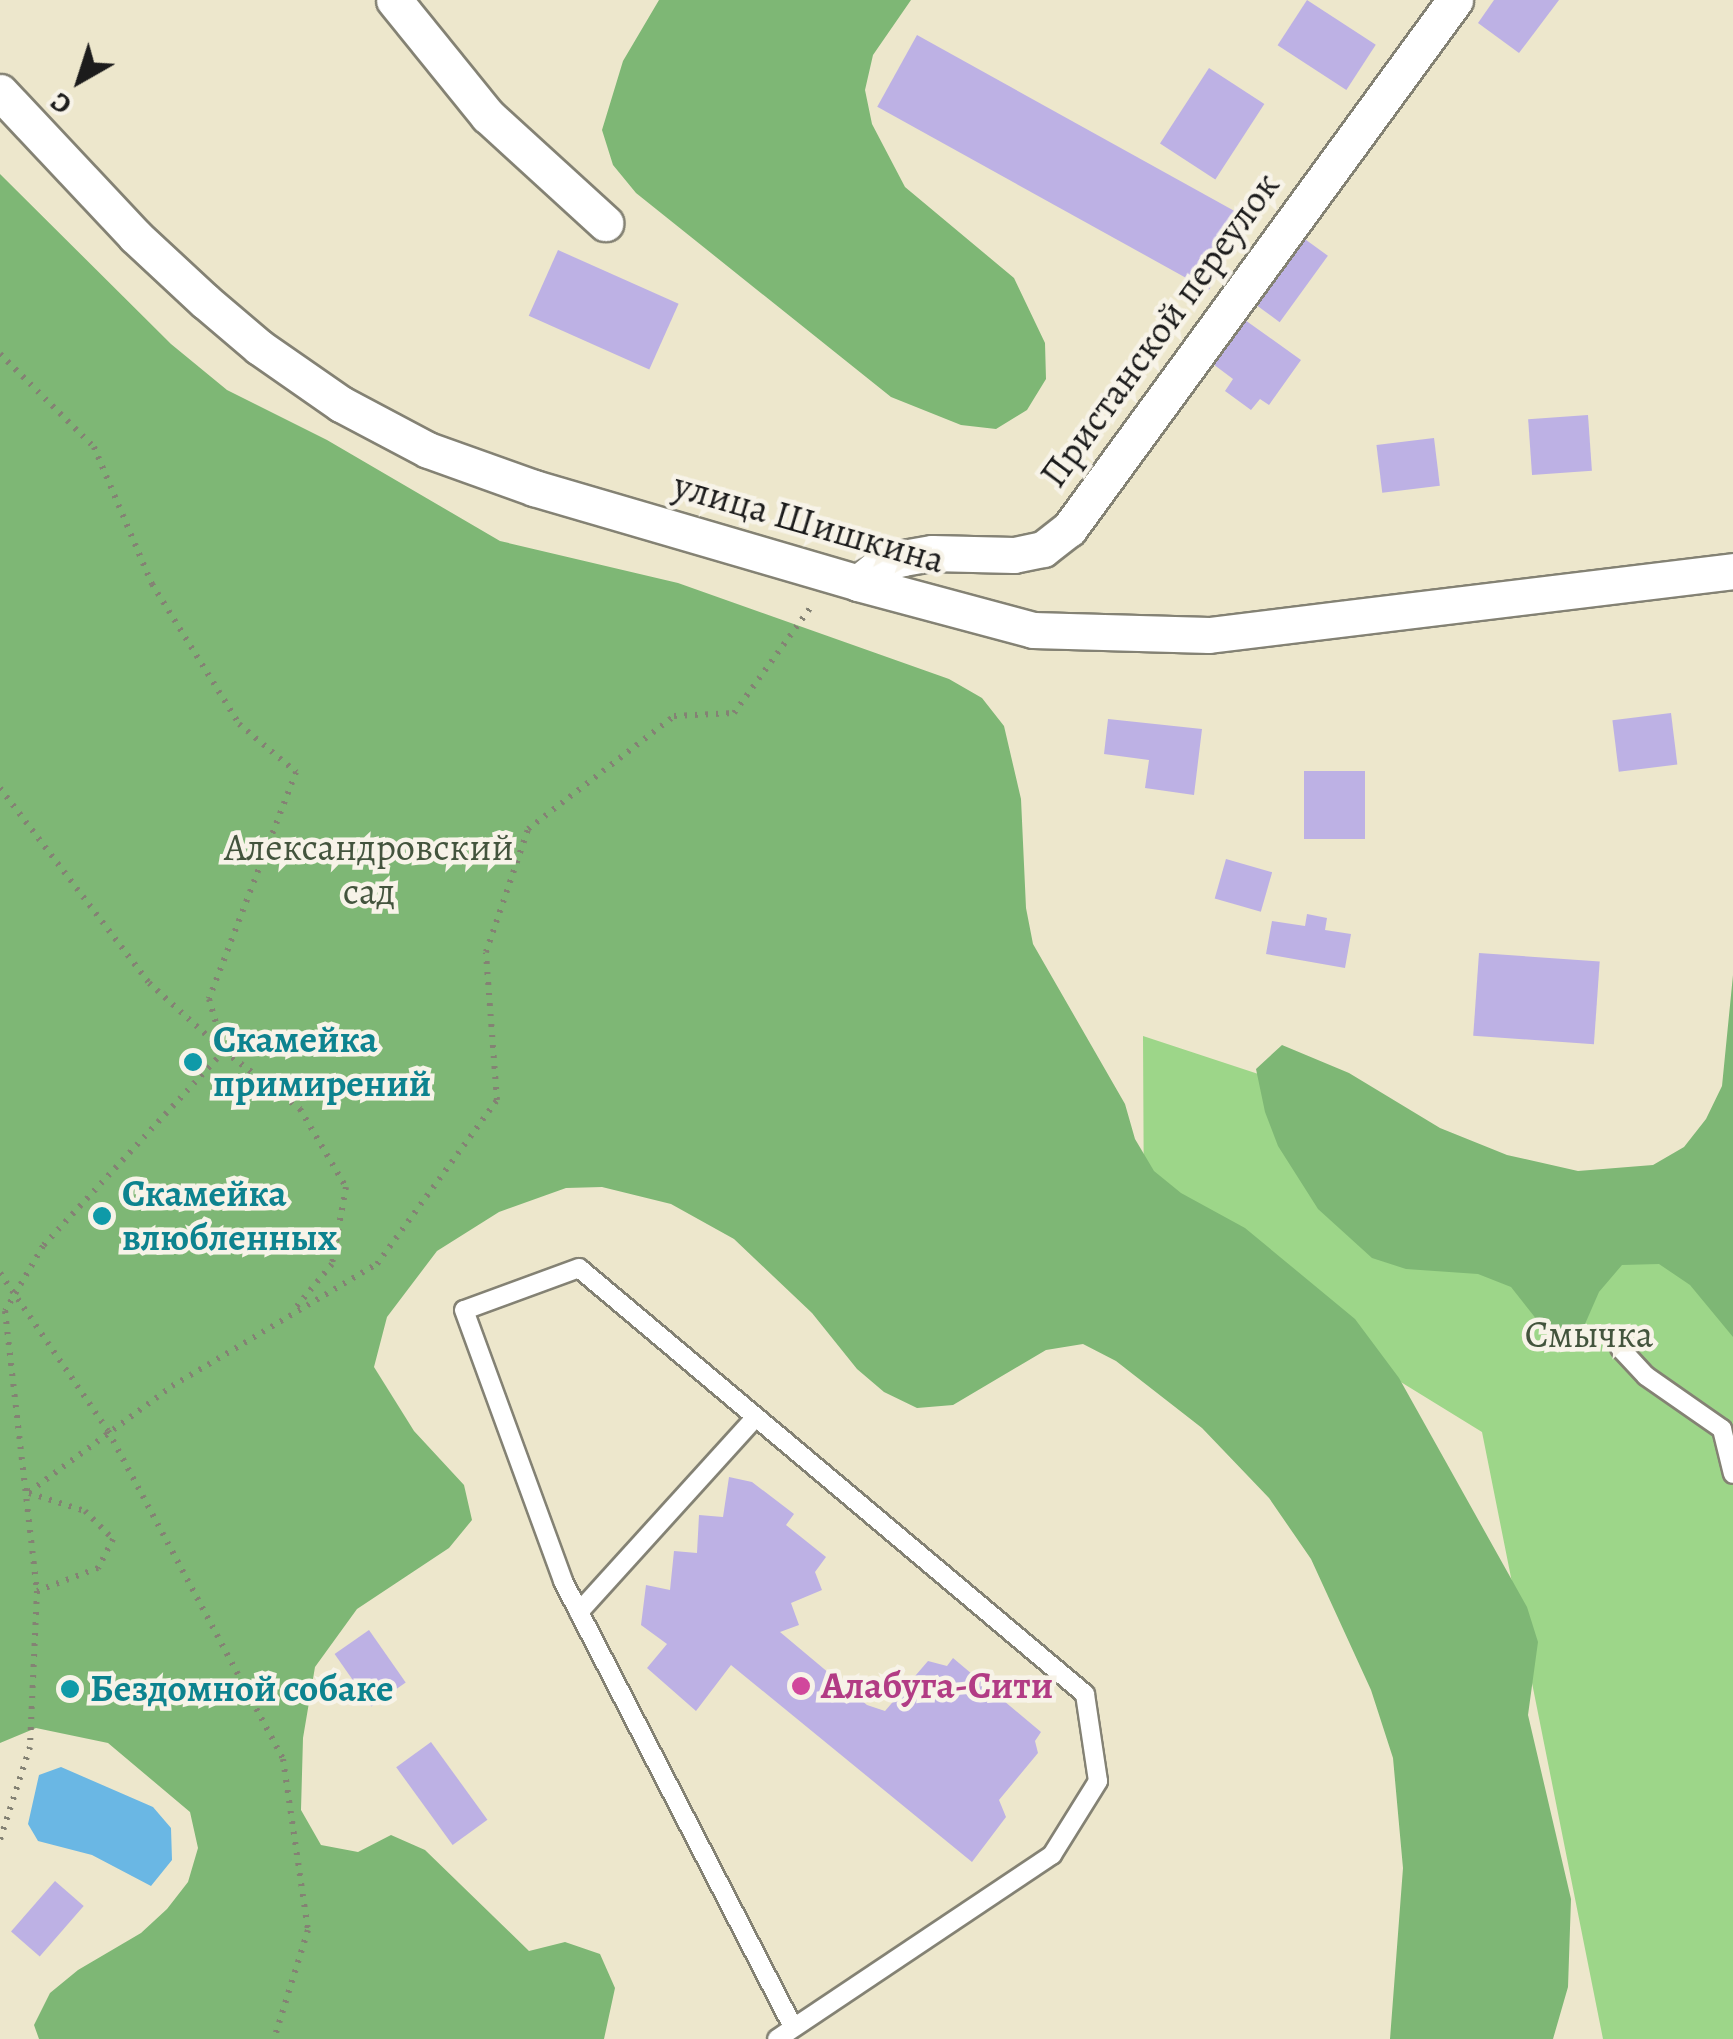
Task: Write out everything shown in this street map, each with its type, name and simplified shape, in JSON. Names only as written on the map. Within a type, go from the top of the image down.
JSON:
[{"type":"street","points":[[394,0],[488,116],[605,223]]},
{"type":"street","name":"Пристанской переулок","points":[[858,583],[893,560],[932,553],[1014,555],[1043,548],[1069,528],[1455,0]]},
{"type":"street","name":"улица Шишкина","points":[[0,92],[135,236],[191,288],[260,347],[341,404],[428,450],[534,488],[858,583],[1033,630],[1209,635],[1733,571]]},
{"type":"lane","points":[[777,2039],[1052,1855],[1098,1782],[1085,1694],[579,1268],[464,1310],[564,1581],[793,2027]]},
{"type":"lane","points":[[1620,1348],[1646,1376],[1722,1428],[1733,1474]]},
{"type":"lane","points":[[580,1612],[756,1416]]},
{"type":"path","points":[[0,354],[94,448],[152,584],[171,615],[239,724],[296,772],[209,1000],[224,1051]]},
{"type":"path","points":[[28,1493],[172,1386],[378,1264],[497,1100],[486,952],[528,830],[674,716],[734,714],[814,602]]},
{"type":"path","points":[[0,788],[149,982],[224,1051],[300,1109],[346,1187],[332,1264],[288,1317]]},
{"type":"path","points":[[0,1840],[30,1747],[37,1590],[5,1311],[43,1246],[224,1051]]},
{"type":"path","points":[[0,1273],[108,1431],[282,1760],[308,1930],[274,2039]]},
{"type":"path","points":[[28,1493],[84,1512],[113,1538],[98,1568],[37,1590]]},
{"type":"green space","points":[[659,0],[911,0],[873,55],[865,90],[872,124],[905,187],[1014,278],[1045,343],[1046,379],[1027,410],[996,429],[961,425],[891,397],[636,193],[613,165],[602,130],[623,61]]},
{"type":"green space","name":"Александровский сад","points":[[0,174],[171,344],[227,390],[327,440],[500,541],[678,583],[949,679],[982,698],[1004,726],[1021,799],[1026,908],[1033,944],[1125,1104],[1135,1139],[1154,1171],[1181,1193],[1245,1228],[1355,1319],[1399,1378],[1527,1607],[1538,1642],[1528,1715],[1571,1899],[1568,1987],[1553,2039],[1390,2039],[1403,1868],[1393,1758],[1371,1690],[1311,1559],[1269,1498],[1202,1428],[1116,1361],[1083,1344],[1046,1350],[953,1405],[917,1408],[884,1392],[857,1369],[812,1313],[734,1239],[671,1204],[602,1187],[566,1188],[499,1212],[437,1251],[387,1317],[374,1367],[414,1431],[464,1485],[472,1520],[449,1548],[357,1609],[315,1667],[303,1738],[301,1810],[321,1845],[358,1852],[391,1835],[425,1850],[529,1951],[565,1942],[600,1954],[615,1988],[604,2039],[39,2039],[34,2025],[50,1993],[78,1970],[141,1933],[167,1909],[188,1882],[198,1848],[190,1812],[108,1743],[36,1728],[0,1743]]},
{"type":"green space","points":[[1733,975],[1733,1337],[1690,1285],[1659,1264],[1622,1265],[1599,1292],[1585,1324],[1556,1344],[1511,1287],[1478,1274],[1406,1269],[1372,1258],[1318,1209],[1278,1146],[1265,1112],[1256,1069],[1282,1045],[1349,1073],[1440,1128],[1507,1155],[1578,1171],[1653,1165],[1684,1147],[1706,1119],[1722,1086]]},
{"type":"green space","name":"Смычка","points":[[1143,1036],[1638,1199],[1733,1184],[1733,2039],[1603,2039],[1482,1432],[1144,1224]]},
{"type":"water","points":[[61,1767],[153,1807],[171,1828],[172,1860],[151,1886],[92,1855],[38,1841],[28,1824],[39,1775]]},
{"type":"building","points":[[1307,0],[1376,45],[1346,90],[1278,45]]},
{"type":"building","points":[[1494,0],[1559,0],[1519,53],[1478,23]]},
{"type":"building","points":[[917,35],[1248,219],[1209,290],[877,107]]},
{"type":"building","points":[[1209,68],[1264,104],[1215,179],[1160,143]]},
{"type":"building","points":[[1302,237],[1328,256],[1280,322],[1254,303]]},
{"type":"building","points":[[558,250],[679,304],[649,369],[529,316]]},
{"type":"building","points":[[1245,320],[1301,360],[1269,405],[1260,399],[1251,410],[1225,391],[1233,379],[1213,364]]},
{"type":"building","points":[[1588,415],[1592,471],[1532,475],[1528,419]]},
{"type":"building","points":[[1434,438],[1440,486],[1382,493],[1376,445]]},
{"type":"building","points":[[1671,713],[1677,765],[1619,772],[1612,720]]},
{"type":"building","points":[[1108,719],[1202,729],[1194,795],[1145,788],[1149,760],[1104,754]]},
{"type":"building","points":[[1304,771],[1365,771],[1365,839],[1304,839]]},
{"type":"building","points":[[1226,859],[1272,872],[1261,912],[1215,898]]},
{"type":"building","points":[[1307,914],[1327,918],[1325,930],[1351,934],[1345,968],[1266,954],[1272,921],[1305,926]]},
{"type":"building","points":[[1479,953],[1600,961],[1594,1044],[1473,1036]]},
{"type":"building","name":"Алабуга-Сити","points":[[729,1477],[752,1482],[794,1514],[786,1525],[826,1557],[815,1572],[822,1590],[791,1603],[799,1625],[780,1632],[867,1705],[885,1711],[928,1661],[947,1666],[953,1658],[1041,1732],[1035,1741],[1038,1753],[999,1800],[1006,1817],[972,1862],[731,1665],[696,1711],[647,1668],[667,1644],[641,1625],[646,1585],[670,1590],[674,1551],[697,1553],[699,1515],[723,1517]]},
{"type":"building","points":[[369,1630],[406,1682],[371,1707],[335,1654]]},
{"type":"building","points":[[431,1742],[487,1820],[453,1845],[396,1767]]},
{"type":"building","points":[[55,1881],[84,1906],[40,1956],[11,1932]]},
{"type":"place","name":"Скамейка примирений","points":[[193,1062]]},
{"type":"place","name":"Скамейка влюбленных","points":[[102,1216]]},
{"type":"place","name":"Алабуга-Сити","points":[[801,1686]]},
{"type":"place","name":"Бездомной собаке","points":[[70,1689]]}]
